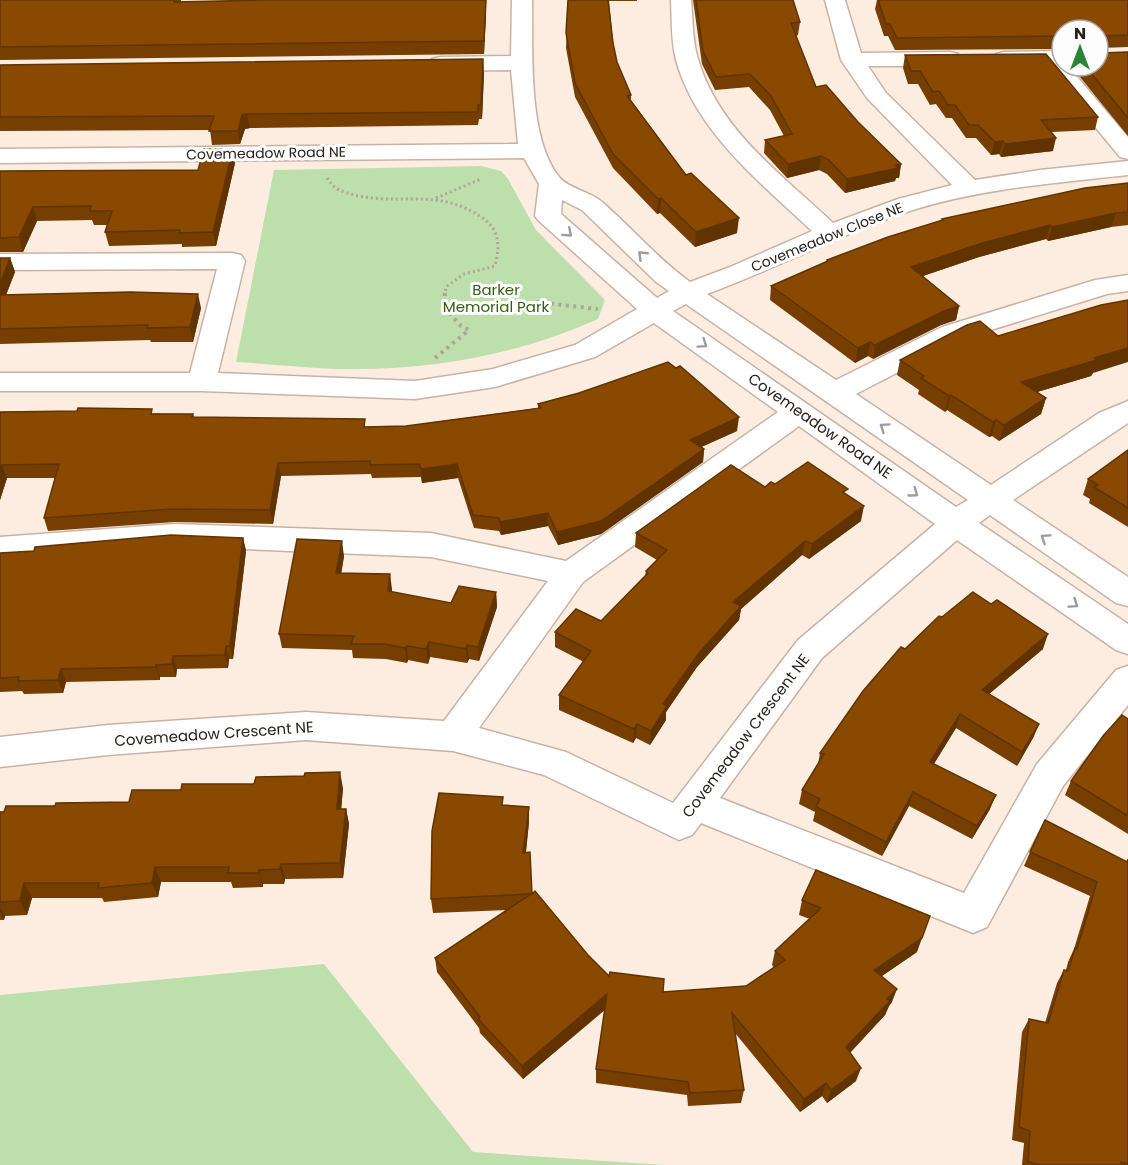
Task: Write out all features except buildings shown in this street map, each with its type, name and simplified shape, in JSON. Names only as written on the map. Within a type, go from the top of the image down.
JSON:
[{"type":"street","points":[[522,0],[522,63],[527,129],[531,151],[551,184],[591,206],[665,276],[687,292],[1128,594]]},
{"type":"street","points":[[681,0],[687,59],[701,97],[727,134],[829,233]]},
{"type":"street","points":[[835,0],[852,60],[878,98],[969,188]]},
{"type":"street","points":[[852,60],[1050,58]]},
{"type":"street","points":[[415,64],[522,63]]},
{"type":"street","points":[[1071,78],[1128,152]]},
{"type":"street","name":"Covemeadow Road NE","points":[[0,156],[531,151]]},
{"type":"street","name":"Covemeadow Close NE","points":[[687,292],[739,273],[829,233],[907,204],[969,188],[1040,177],[1128,168]]},
{"type":"street","name":"Covemeadow Road NE","points":[[551,184],[548,216],[655,311],[1128,641]]},
{"type":"street","points":[[0,261],[232,261],[202,382]]},
{"type":"street","points":[[834,393],[952,333],[1104,286],[1128,283]]},
{"type":"street","points":[[0,382],[202,382],[415,390],[495,378],[585,351],[687,292]]},
{"type":"street","points":[[453,736],[571,574],[800,411]]},
{"type":"street","name":"Covemeadow Crescent NE","points":[[0,752],[108,740],[306,726],[453,736],[553,763],[679,824],[810,649],[956,523],[1109,420],[1128,411]]},
{"type":"street","points":[[0,549],[175,535],[420,545],[571,574]]},
{"type":"street","points":[[695,804],[973,915],[1050,776],[1128,680]]},
{"type":"path","points":[[327,171],[329,184],[336,190],[361,196],[435,199],[467,209],[491,223],[500,242],[500,254],[495,266],[464,274],[446,287],[443,306],[461,326],[470,330],[434,359]]},
{"type":"path","points":[[435,199],[486,177]]},
{"type":"path","points":[[536,302],[608,310]]},
{"type":"green space","name":"Barker Memorial Park","points":[[481,166],[501,171],[508,179],[536,230],[605,300],[598,319],[538,342],[476,358],[413,367],[350,369],[236,362],[274,170]]},
{"type":"green space","points":[[324,964],[473,1152],[664,1165],[0,1165],[0,995]]}]
